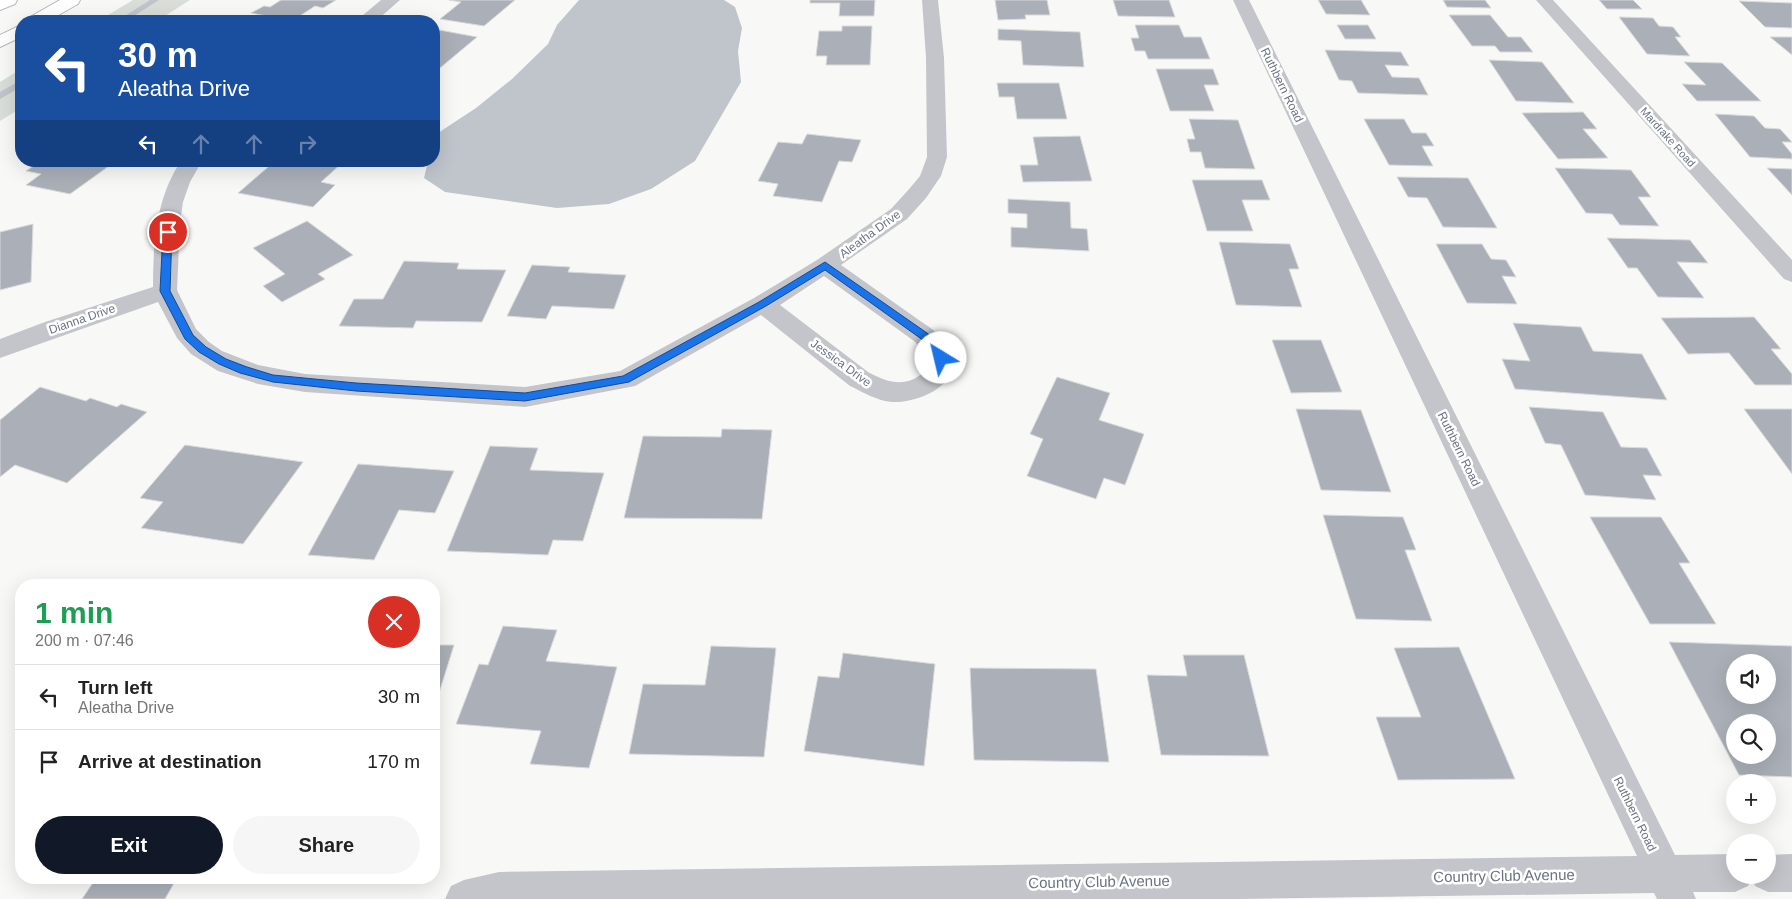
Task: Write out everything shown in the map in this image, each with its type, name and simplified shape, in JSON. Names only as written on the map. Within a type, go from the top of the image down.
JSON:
[{"type":"main road","points":[[0,5],[9,0]]},
{"type":"main road","points":[[46,15],[72,0]]},
{"type":"main road","points":[[0,42],[15,33]]},
{"type":"street","points":[[373,15],[392,0]]},
{"type":"street","name":"Aleatha Drive","points":[[165,291],[189,337],[202,350],[223,362],[273,378],[305,383],[525,397],[626,379],[762,304],[825,265],[899,214],[918,194],[930,176],[937,157],[935,58],[930,0]]},
{"type":"street","name":"Ruthbern Road","points":[[1241,0],[1670,886]]},
{"type":"street","name":"Mardrake Road","points":[[1544,0],[1792,274]]},
{"type":"street","points":[[165,291],[169,212],[173,194],[181,176],[188,167]]},
{"type":"street","name":"Jessica Drive","points":[[762,304],[859,379],[875,387],[890,392],[904,391],[929,384],[937,377],[941,358],[936,348],[924,336],[825,265]]},
{"type":"street","name":"Dianna Drive","points":[[0,349],[54,328],[165,291]]},
{"type":"street","points":[[1776,873],[1792,873]]},
{"type":"street","name":"Country Club Avenue","points":[[464,899],[499,891],[1007,891],[1670,886],[1726,875]]},
{"type":"shaded area","points":[[133,0],[190,0],[166,15],[108,15]]},
{"type":"shaded area","points":[[579,0],[724,0],[735,7],[742,28],[738,51],[741,82],[695,161],[651,189],[609,204],[557,208],[445,192],[424,178],[427,167],[440,167],[440,132],[476,108],[512,79],[548,44],[557,25]]},
{"type":"shaded area","points":[[15,73],[15,112],[0,121],[0,82]]},
{"type":"building","points":[[281,0],[336,0],[323,8],[315,6],[301,15],[261,15],[251,13],[264,6],[270,7]]},
{"type":"building","points":[[449,0],[515,0],[484,26],[440,19],[461,2]]},
{"type":"building","points":[[810,0],[875,0],[874,16],[839,16],[840,3],[810,3]]},
{"type":"building","points":[[995,0],[1047,0],[1050,15],[1025,15],[1026,19],[998,20]]},
{"type":"building","points":[[1113,0],[1169,0],[1175,17],[1118,16]]},
{"type":"building","points":[[1318,0],[1361,0],[1370,15],[1326,14]]},
{"type":"building","points":[[1443,0],[1485,0],[1491,8],[1447,7]]},
{"type":"building","points":[[1599,0],[1633,0],[1642,9],[1607,9]]},
{"type":"building","points":[[1739,1],[1792,3],[1792,28],[1765,27]]},
{"type":"building","points":[[1449,15],[1490,15],[1508,37],[1521,37],[1533,52],[1500,52],[1495,46],[1472,46]]},
{"type":"building","points":[[1619,17],[1653,18],[1659,26],[1673,27],[1681,37],[1675,37],[1690,56],[1647,54]]},
{"type":"building","points":[[1135,25],[1179,25],[1184,37],[1201,37],[1210,59],[1148,59],[1145,51],[1135,51],[1131,38],[1139,38]]},
{"type":"building","points":[[1337,25],[1368,25],[1376,39],[1345,39]]},
{"type":"building","points":[[842,26],[872,26],[870,65],[826,65],[827,56],[816,56],[819,31],[842,31]]},
{"type":"building","points":[[998,29],[1080,32],[1084,67],[1023,65],[1021,41],[998,40]]},
{"type":"building","points":[[440,30],[477,37],[440,68]]},
{"type":"building","points":[[1770,37],[1792,37],[1792,55]]},
{"type":"building","points":[[1325,50],[1401,52],[1409,66],[1385,65],[1392,77],[1419,78],[1428,95],[1358,93],[1352,81],[1339,80]]},
{"type":"building","points":[[1489,60],[1542,62],[1574,103],[1516,101]]},
{"type":"building","points":[[1684,62],[1722,63],[1761,101],[1697,101],[1682,84],[1706,85]]},
{"type":"building","points":[[1156,69],[1213,69],[1219,85],[1204,85],[1214,111],[1170,111]]},
{"type":"building","points":[[997,83],[1059,83],[1067,119],[1017,119],[1014,97],[999,97]]},
{"type":"building","points":[[1583,112],[1597,129],[1583,129],[1608,158],[1558,159],[1522,113]]},
{"type":"building","points":[[1715,114],[1754,116],[1765,128],[1780,129],[1792,142],[1782,142],[1792,154],[1792,159],[1750,157]]},
{"type":"building","points":[[1189,119],[1238,120],[1255,169],[1205,168],[1201,152],[1190,152],[1187,139],[1195,139]]},
{"type":"building","points":[[1364,119],[1404,119],[1412,133],[1426,133],[1434,146],[1422,146],[1433,166],[1389,165]]},
{"type":"building","points":[[807,134],[861,140],[852,162],[839,161],[822,202],[773,196],[778,184],[758,181],[778,142],[802,144]]},
{"type":"building","points":[[1080,136],[1092,181],[1023,182],[1020,165],[1038,165],[1033,137]]},
{"type":"building","points":[[32,167],[108,167],[70,194],[26,185],[41,174],[26,171]]},
{"type":"building","points":[[268,167],[338,167],[321,182],[335,185],[313,207],[238,193]]},
{"type":"building","points":[[1555,168],[1631,170],[1651,197],[1638,197],[1659,226],[1620,225],[1612,214],[1586,213]]},
{"type":"building","points":[[1767,168],[1792,169],[1792,195]]},
{"type":"building","points":[[1397,177],[1468,178],[1497,228],[1443,227],[1427,198],[1408,197]]},
{"type":"building","points":[[1192,180],[1262,180],[1270,200],[1242,200],[1253,231],[1207,231]]},
{"type":"building","points":[[1008,199],[1070,202],[1071,228],[1087,229],[1089,251],[1011,247],[1011,227],[1027,228],[1027,214],[1008,213]]},
{"type":"building","points":[[307,221],[353,255],[318,274],[325,279],[282,302],[263,286],[285,274],[253,248]]},
{"type":"building","points":[[33,224],[31,282],[0,290],[0,232]]},
{"type":"building","points":[[1607,238],[1690,240],[1708,263],[1677,262],[1704,298],[1658,297],[1637,268],[1628,268]]},
{"type":"building","points":[[1219,242],[1290,244],[1299,269],[1289,269],[1302,307],[1236,305]]},
{"type":"building","points":[[1436,244],[1482,244],[1491,259],[1506,260],[1516,277],[1502,276],[1517,304],[1467,303]]},
{"type":"building","points":[[404,261],[459,263],[457,269],[506,270],[482,322],[416,321],[413,328],[339,326],[354,299],[383,299]]},
{"type":"building","points":[[532,265],[570,267],[568,272],[626,275],[614,309],[552,306],[546,319],[507,316]]},
{"type":"building","points":[[1754,317],[1781,349],[1771,349],[1792,374],[1792,385],[1755,385],[1729,353],[1688,354],[1661,318]]},
{"type":"building","points":[[1513,323],[1581,327],[1593,351],[1642,354],[1667,400],[1515,389],[1502,359],[1530,361]]},
{"type":"building","points":[[1272,340],[1321,340],[1342,392],[1291,393]]},
{"type":"building","points":[[1057,377],[1110,393],[1099,420],[1144,434],[1125,485],[1104,478],[1096,499],[1027,476],[1043,439],[1030,434]]},
{"type":"building","points":[[40,387],[86,401],[90,398],[117,407],[121,404],[147,412],[67,483],[15,465],[0,477],[0,420]]},
{"type":"building","points":[[1529,407],[1603,412],[1621,447],[1647,448],[1662,476],[1643,475],[1656,500],[1585,495],[1561,445],[1545,443]]},
{"type":"building","points":[[1296,409],[1361,410],[1391,492],[1321,490]]},
{"type":"building","points":[[1744,409],[1792,409],[1792,474]]},
{"type":"building","points":[[722,429],[772,430],[762,519],[624,518],[643,436],[721,437]]},
{"type":"building","points":[[185,445],[303,462],[243,544],[141,528],[163,502],[140,498]]},
{"type":"building","points":[[490,446],[538,448],[530,470],[604,473],[583,541],[553,540],[548,555],[447,551]]},
{"type":"building","points":[[358,464],[454,471],[435,513],[399,510],[374,560],[308,555]]},
{"type":"building","points":[[1323,515],[1403,517],[1416,550],[1405,550],[1432,621],[1356,619]]},
{"type":"building","points":[[1590,517],[1661,517],[1690,563],[1679,563],[1716,624],[1650,624]]},
{"type":"building","points":[[503,626],[557,630],[546,661],[617,667],[589,768],[530,764],[541,731],[456,724],[479,664],[488,665]]},
{"type":"building","points":[[1669,642],[1792,646],[1792,777],[1776,776],[1776,774],[1738,774],[1733,764],[1776,764],[1776,714],[1726,714],[1726,750]]},
{"type":"building","points":[[440,645],[454,645],[440,690]]},
{"type":"building","points":[[711,646],[776,648],[764,757],[629,754],[643,684],[705,685]]},
{"type":"building","points":[[1459,647],[1515,779],[1398,780],[1376,717],[1421,717],[1394,648]]},
{"type":"building","points":[[843,653],[935,664],[924,766],[804,751],[818,676],[839,678]]},
{"type":"building","points":[[1183,655],[1244,655],[1269,756],[1161,755],[1147,675],[1187,676]]},
{"type":"building","points":[[970,668],[1096,669],[1109,762],[974,760]]},
{"type":"building","points":[[92,884],[174,884],[165,899],[82,899]]},
{"type":"waterway","points":[[131,15],[155,0]]},
{"type":"waterway","points":[[0,96],[15,87]]},
{"type":"route","points":[[168,232],[165,291],[189,337],[202,350],[223,362],[273,378],[305,383],[356,387],[525,397],[626,379],[762,304],[825,265],[924,336],[936,348],[941,358]]}]
